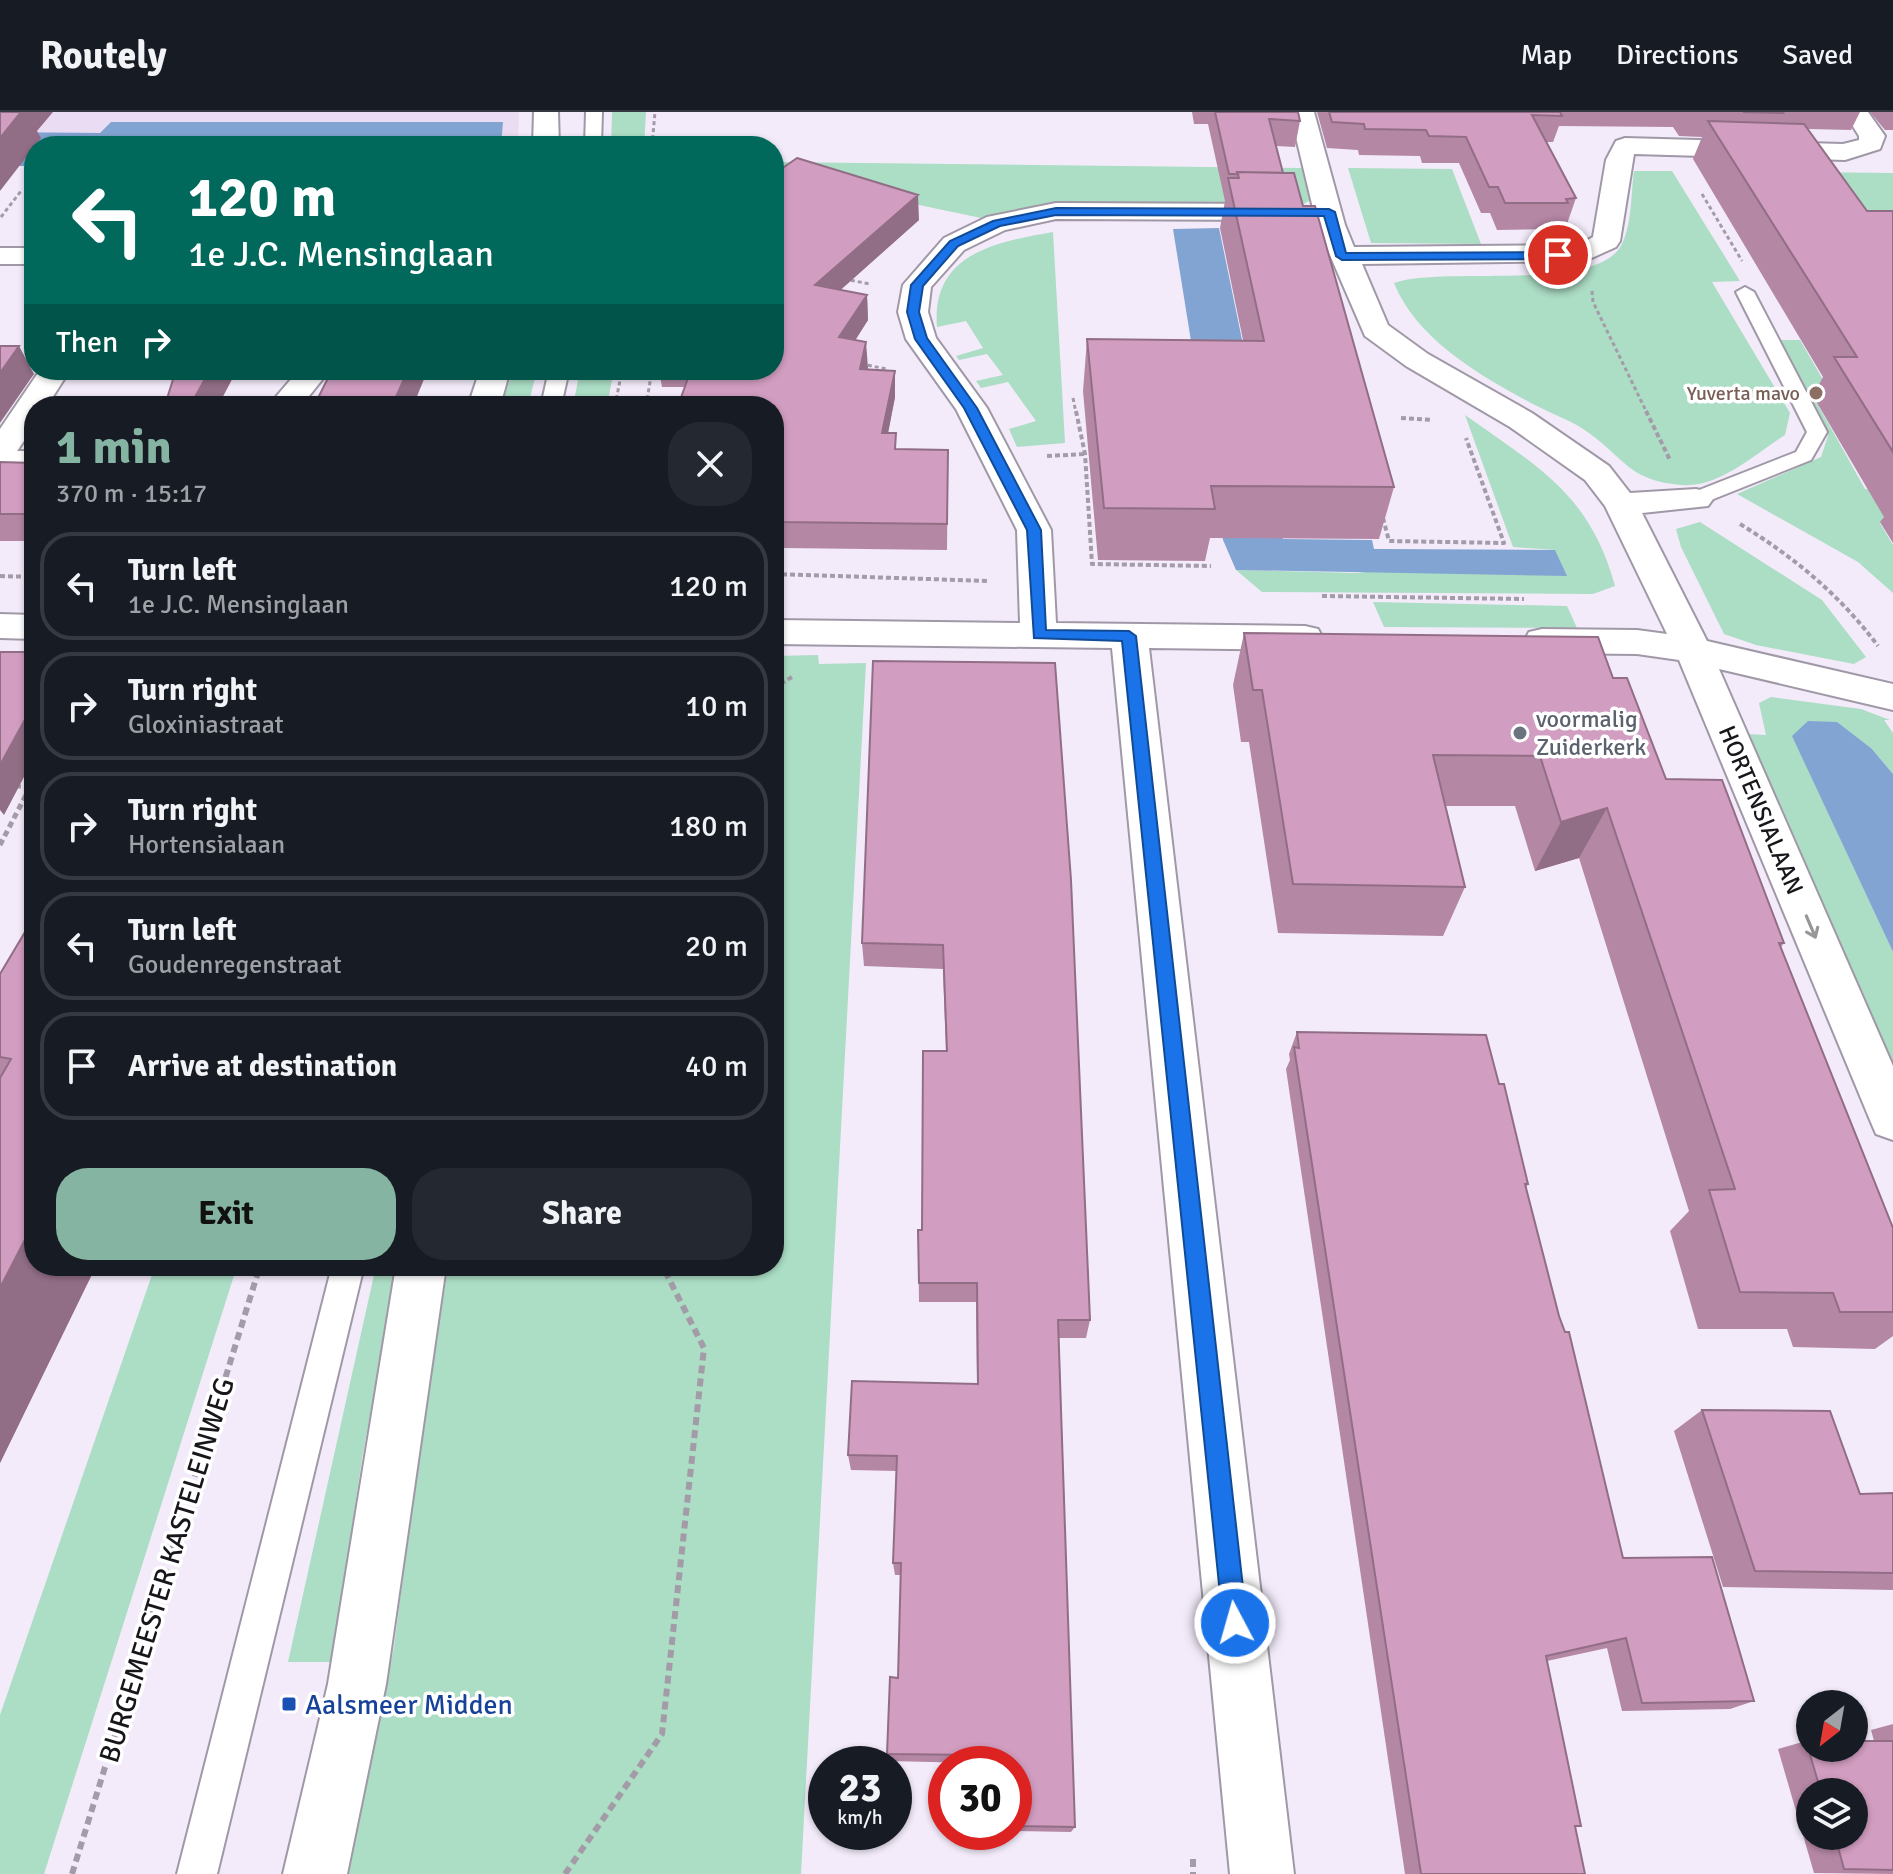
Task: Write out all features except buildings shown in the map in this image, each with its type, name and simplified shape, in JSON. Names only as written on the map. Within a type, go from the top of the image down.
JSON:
[{"type":"street","points":[[546,112],[546,136]]},
{"type":"street","name":"HORTENSIALAAN","points":[[1302,112],[1342,256],[1375,330],[1417,360],[1521,420],[1597,473],[1621,504],[1693,650],[1893,1120]]},
{"type":"street","points":[[1342,256],[1585,253],[1606,241],[1620,135],[1845,152],[1871,144],[1872,136],[1856,112]]},
{"type":"street","points":[[1039,635],[1034,530],[971,408],[921,339],[913,312],[916,291],[934,263],[954,244],[997,223],[1056,211],[1329,212]]},
{"type":"street","points":[[0,256],[24,256]]},
{"type":"street","points":[[293,396],[306,380]]},
{"type":"street","points":[[0,455],[24,422]]},
{"type":"street","points":[[1621,504],[1696,499]]},
{"type":"street","points":[[0,626],[24,627]]},
{"type":"street","points":[[784,632],[1335,638]]},
{"type":"street","points":[[1129,636],[1262,1874]]},
{"type":"street","points":[[1510,640],[1637,642],[1693,650],[1893,697]]},
{"type":"street","points":[[315,1874],[357,1684],[419,1276]]},
{"type":"lane","points":[[593,136],[594,112]]},
{"type":"lane","points":[[1696,499],[1804,456],[1817,432],[1745,292]]},
{"type":"lane","points":[[0,455],[24,456]]},
{"type":"lane","points":[[197,1874],[346,1276]]},
{"type":"path","points":[[653,136],[655,112]]},
{"type":"path","points":[[0,218],[21,191]]},
{"type":"path","points":[[1702,194],[1720,218],[1745,266]]},
{"type":"path","points":[[1585,253],[1593,302],[1672,464],[1696,499],[1785,551],[1827,585],[1885,657]]},
{"type":"path","points":[[841,278],[916,291]]},
{"type":"path","points":[[849,362],[894,371],[938,362]]},
{"type":"path","points":[[1073,398],[1085,454],[1092,564],[1211,566]]},
{"type":"path","points":[[1401,418],[1445,420]]},
{"type":"path","points":[[1381,511],[1389,541],[1504,543],[1464,434]]},
{"type":"path","points":[[784,574],[970,579],[1038,586]]},
{"type":"path","points":[[0,576],[24,577]]},
{"type":"path","points":[[1316,596],[1535,599]]},
{"type":"path","points":[[0,786],[24,787]]},
{"type":"path","points":[[0,845],[24,802]]},
{"type":"path","name":"BURGEMEESTER KASTELEINWEG","points":[[72,1874],[257,1276]]},
{"type":"path","points":[[565,1874],[662,1734],[704,1348],[667,1276]]},
{"type":"shaded area","points":[[0,112],[519,112],[518,136],[24,136]]},
{"type":"green space","points":[[612,112],[646,112],[645,136],[611,136]]},
{"type":"green space","points":[[784,162],[1303,168],[1310,200],[1304,204],[1065,204],[981,218],[900,201],[784,186]]},
{"type":"green space","points":[[1348,168],[1452,169],[1481,244],[1371,243]]},
{"type":"green space","points":[[1634,171],[1672,171],[1740,281],[1712,282],[1790,413],[1785,435],[1723,476],[1696,484],[1665,483],[1639,474],[1583,429],[1473,369],[1418,322],[1394,283],[1446,276],[1552,274],[1583,269],[1607,259],[1622,244],[1625,236]]},
{"type":"green space","points":[[1805,172],[1893,173],[1893,250]]},
{"type":"green space","points":[[1053,232],[1065,443],[1017,447],[1009,429],[1036,421],[1008,382],[981,388],[976,381],[1003,375],[987,354],[959,360],[956,356],[983,348],[966,321],[937,327],[938,302],[945,282],[956,267],[972,256],[1010,241]]},
{"type":"green space","points":[[1775,340],[1800,340],[1833,397],[1813,396],[1865,489],[1891,491],[1893,522],[1880,523],[1893,545],[1893,593],[1858,562],[1737,494],[1821,457],[1828,436]]},
{"type":"green space","points":[[510,380],[534,380],[530,396],[504,396]]},
{"type":"green space","points":[[578,380],[612,380],[609,396],[575,396]]},
{"type":"green space","points":[[1465,415],[1538,468],[1576,505],[1604,554],[1615,586],[1593,594],[1262,592],[1236,570],[1357,573],[1555,550],[1513,547]]},
{"type":"green space","points":[[1700,522],[1822,600],[1866,657],[1854,664],[1756,645],[1724,634],[1681,547],[1676,529]]},
{"type":"green space","points":[[1373,602],[1567,606],[1577,628],[1384,627]]},
{"type":"green space","points":[[818,655],[819,664],[866,663],[801,1874],[347,1874],[394,1647],[420,1441],[446,1276],[784,1276],[784,656]]},
{"type":"green space","points":[[1771,697],[1861,709],[1890,720],[1884,720],[1893,733],[1893,774],[1872,749],[1793,737],[1893,952],[1893,1073],[1746,734],[1766,735],[1759,703]]},
{"type":"green space","points":[[152,1276],[234,1276],[44,1874],[0,1874],[0,1715]]},
{"type":"green space","points":[[374,1276],[395,1276],[362,1459],[332,1662],[288,1662]]},
{"type":"water","points":[[111,122],[503,122],[502,136],[24,136],[24,166],[0,166],[0,132],[100,133]]},
{"type":"water","points":[[1219,228],[1283,539],[1372,540],[1374,549],[1555,550],[1567,576],[1236,570],[1223,540],[1173,229]]},
{"type":"water","points":[[1808,721],[1837,722],[1872,749],[1893,774],[1893,952],[1792,736]]},
{"type":"place","name":"Yuverta mavo","points":[[1816,393]]},
{"type":"place","name":"voormalig Zuiderkerk","points":[[1520,733]]},
{"type":"place","name":"Aalsmeer Midden","points":[[289,1704]]},
{"type":"route","points":[[1235,1623],[1129,636],[1039,635],[1034,530],[971,408],[921,339],[913,312],[917,285],[954,244],[997,223],[1056,211],[1329,212],[1342,256],[1558,255]]}]
